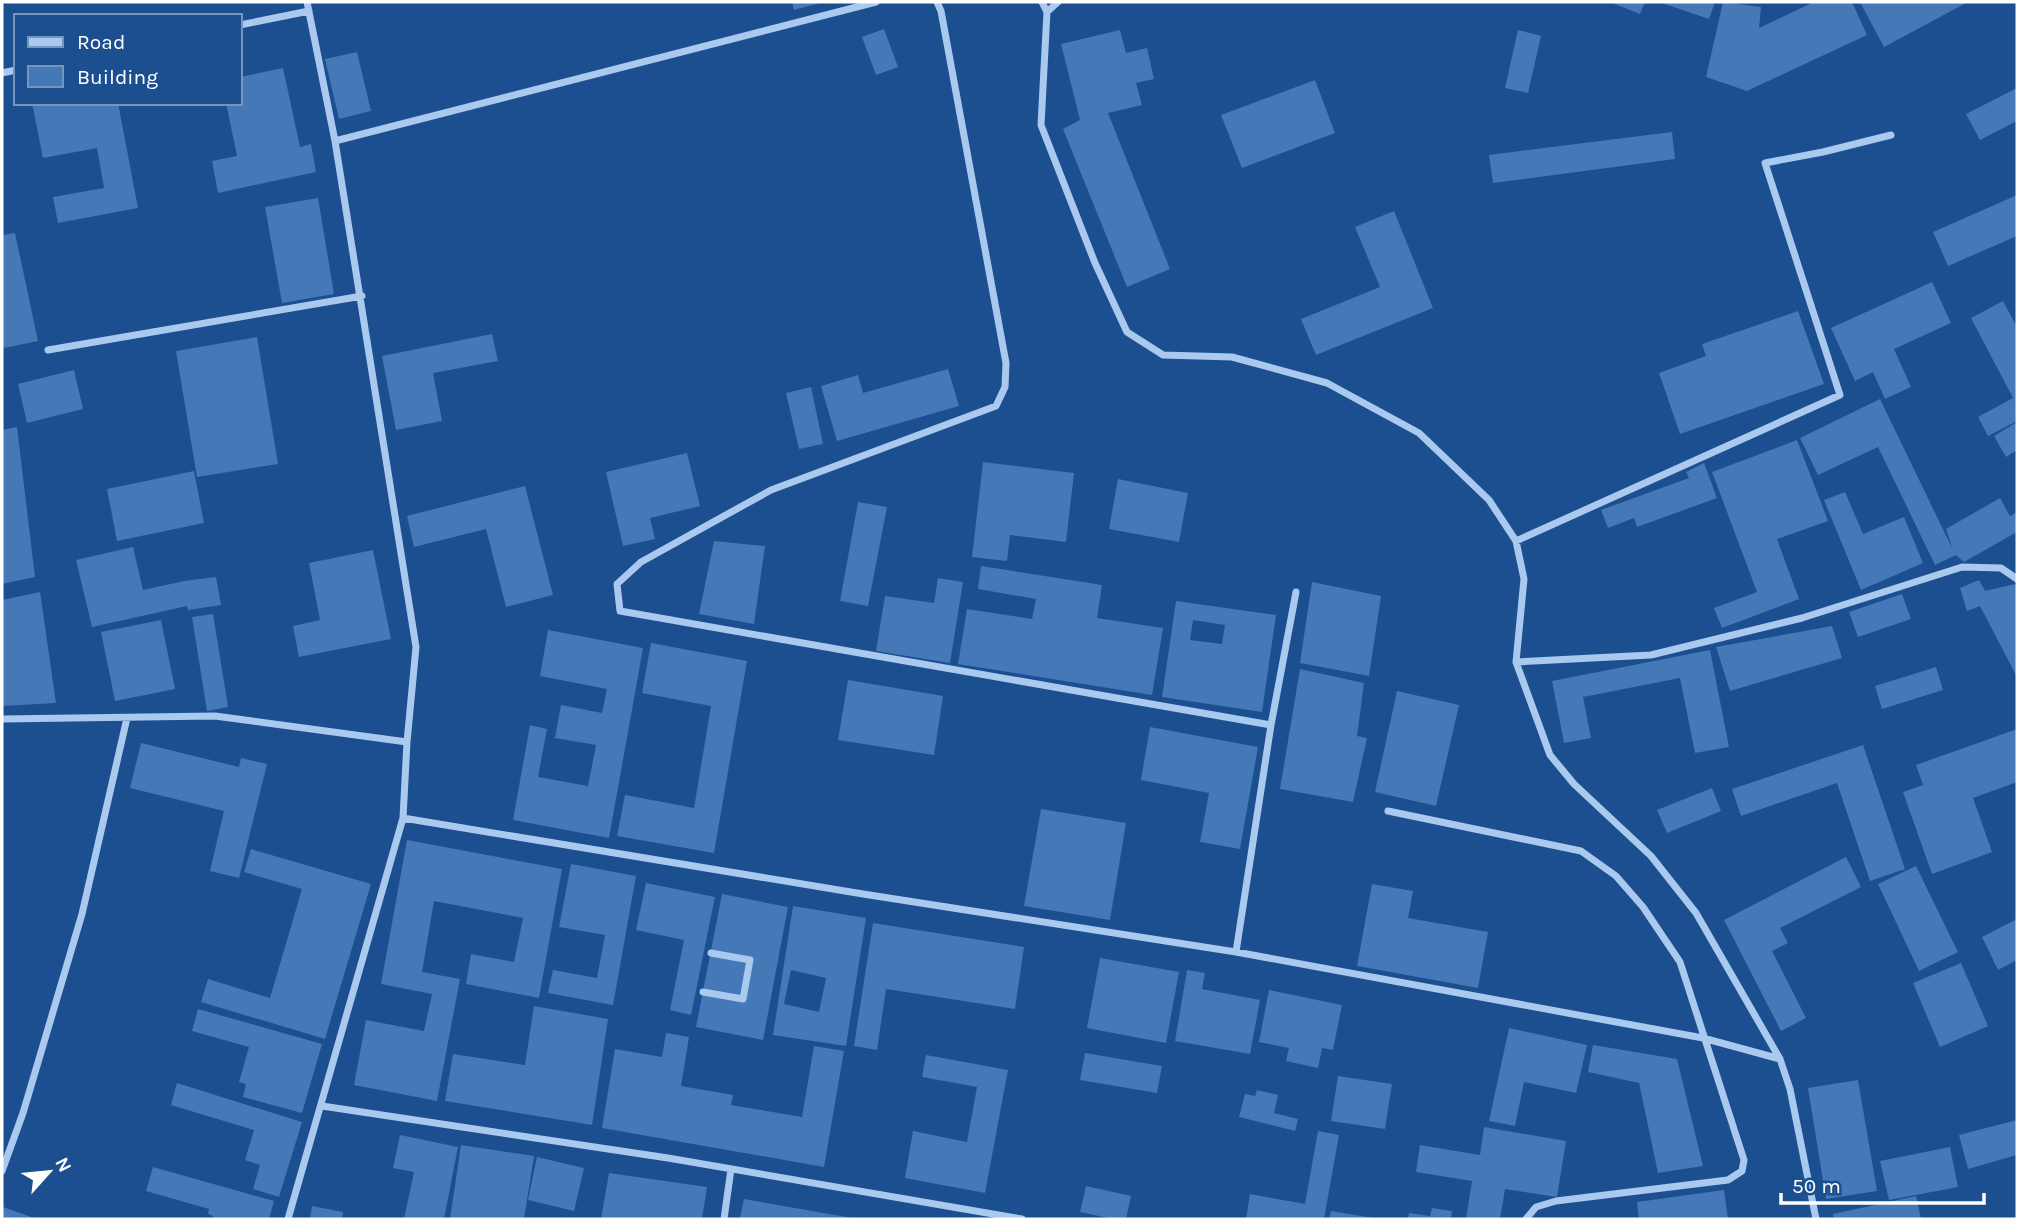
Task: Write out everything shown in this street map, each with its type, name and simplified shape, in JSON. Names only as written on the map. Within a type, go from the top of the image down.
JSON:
[{"type":"street","points":[[288,1219],[403,818],[416,647],[362,296],[307,2]]},
{"type":"street","points":[[335,141],[876,2]]},
{"type":"street","points":[[937,2],[941,10],[1006,363],[1005,387],[996,406],[771,490],[641,562],[617,584],[620,611],[1271,725]]},
{"type":"street","points":[[1042,2],[1047,12],[1041,125],[1095,263],[1127,332],[1164,355],[1232,356],[1327,383],[1419,433],[1489,500],[1517,541],[1524,579],[1516,662],[1550,755],[1574,784],[1651,856],[1696,913],[1780,1059],[1790,1089],[1816,1219]]},
{"type":"street","points":[[1047,12],[1058,2]]},
{"type":"street","points":[[242,25],[309,11]]},
{"type":"street","points":[[1517,541],[1840,395],[1765,163],[1891,135]]},
{"type":"street","points":[[48,350],[362,296]]},
{"type":"street","points":[[1516,662],[1651,654],[1802,618],[1962,567],[2001,568],[2017,579]]},
{"type":"street","points":[[1236,952],[1271,725],[1296,592]]},
{"type":"street","points":[[2,719],[215,716],[407,742]]},
{"type":"street","points":[[2,1171],[23,1113],[82,914],[127,718]]},
{"type":"street","points":[[1388,811],[1581,851],[1616,876],[1643,906],[1680,962],[1744,1160],[1742,1171],[1728,1180],[1556,1201],[1536,1207],[1526,1219]]},
{"type":"street","points":[[403,818],[1236,952],[1703,1038],[1780,1059]]},
{"type":"street","points":[[703,992],[743,999],[750,960],[710,953]]},
{"type":"street","points":[[322,1106],[731,1169],[1021,1219]]},
{"type":"street","points":[[724,1219],[731,1169]]},
{"type":"building","points":[[792,2],[820,2],[820,3],[794,10]]},
{"type":"building","points":[[1610,2],[1645,2],[1640,14]]},
{"type":"building","points":[[1659,2],[1715,2],[1709,19]]},
{"type":"building","points":[[1723,2],[1761,7],[1759,28],[1814,2],[1852,2],[1867,35],[1747,91],[1706,77]]},
{"type":"building","points":[[1860,2],[1968,2],[1884,47]]},
{"type":"building","points":[[884,29],[898,67],[876,75],[862,37]]},
{"type":"building","points":[[1120,30],[1126,53],[1147,48],[1154,79],[1136,83],[1142,105],[1108,113],[1170,269],[1127,287],[1063,129],[1080,120],[1061,44]]},
{"type":"building","points":[[1518,30],[1541,36],[1528,93],[1505,88]]},
{"type":"building","points":[[357,52],[371,111],[339,119],[325,59]]},
{"type":"building","points":[[283,68],[300,147],[311,144],[316,172],[218,193],[212,161],[237,156],[226,105],[242,105],[242,77]]},
{"type":"building","points":[[1315,80],[1335,133],[1242,168],[1221,115]]},
{"type":"building","points":[[2017,88],[2017,121],[1980,140],[1966,114]]},
{"type":"building","points":[[32,105],[118,105],[138,208],[58,223],[53,197],[104,188],[97,148],[43,158]]},
{"type":"building","points":[[1672,132],[1675,159],[1493,183],[1489,155]]},
{"type":"building","points":[[2017,195],[2017,236],[1948,266],[1933,232]]},
{"type":"building","points":[[318,198],[334,294],[282,303],[265,207]]},
{"type":"building","points":[[1394,211],[1433,308],[1316,355],[1301,319],[1380,287],[1355,227]]},
{"type":"building","points":[[15,233],[38,341],[4,348],[2,235]]},
{"type":"building","points":[[1932,282],[1951,323],[1894,349],[1911,387],[1885,399],[1873,372],[1855,381],[1831,328]]},
{"type":"building","points":[[2003,301],[2017,327],[2017,421],[1988,436],[1978,417],[2013,398],[1971,318]]},
{"type":"building","points":[[1798,311],[1824,384],[1680,434],[1659,373],[1706,356],[1702,344]]},
{"type":"building","points":[[492,334],[498,361],[433,373],[442,421],[396,430],[382,356]]},
{"type":"building","points":[[257,337],[278,464],[197,477],[176,351]]},
{"type":"building","points":[[948,369],[959,406],[837,441],[821,386],[858,375],[863,393]]},
{"type":"building","points":[[74,370],[83,409],[27,423],[18,384]]},
{"type":"building","points":[[811,387],[823,444],[799,449],[786,393]]},
{"type":"building","points":[[1880,399],[1953,550],[1946,529],[2000,498],[2010,516],[2017,512],[2017,532],[1964,562],[1956,555],[1935,565],[1878,447],[1818,475],[1800,438]]},
{"type":"building","points":[[2017,422],[2017,450],[2006,457],[1994,436]]},
{"type":"building","points":[[17,427],[35,577],[2,584],[2,430]]},
{"type":"building","points":[[1797,440],[1828,521],[1777,539],[1799,599],[1722,628],[1714,608],[1757,592],[1712,472]]},
{"type":"building","points":[[687,453],[700,506],[650,518],[655,539],[623,546],[606,472]]},
{"type":"building","points":[[983,462],[1074,473],[1066,542],[1010,535],[1007,561],[972,557]]},
{"type":"building","points":[[1704,463],[1717,498],[1637,527],[1634,518],[1608,528],[1601,510],[1689,478],[1686,472]]},
{"type":"building","points":[[194,471],[204,523],[117,541],[107,489]]},
{"type":"building","points":[[1118,479],[1188,493],[1179,542],[1109,529]]},
{"type":"building","points":[[525,486],[553,595],[506,607],[486,529],[414,547],[407,516]]},
{"type":"building","points":[[1845,492],[1863,534],[1904,517],[1923,563],[1861,590],[1824,500]]},
{"type":"building","points":[[858,502],[887,507],[868,606],[840,601]]},
{"type":"building","points":[[714,541],[765,546],[754,624],[699,614]]},
{"type":"building","points":[[133,547],[143,590],[216,577],[221,605],[188,610],[187,606],[92,627],[76,560]]},
{"type":"building","points":[[373,550],[391,639],[299,657],[293,626],[320,620],[309,563]]},
{"type":"building","points":[[981,566],[1102,585],[1097,618],[1163,628],[1152,695],[958,664],[967,609],[1032,619],[1036,599],[978,589]]},
{"type":"building","points":[[938,578],[963,582],[950,663],[876,651],[885,596],[934,603]]},
{"type":"building","points":[[1979,580],[1985,591],[2015,584],[2017,677],[1980,606],[1967,611],[1960,588]]},
{"type":"building","points":[[1312,582],[1381,596],[1369,676],[1300,663]]},
{"type":"building","points":[[40,592],[56,703],[2,706],[2,600]]},
{"type":"building","points":[[1902,594],[1911,619],[1858,637],[1849,612]]},
{"type":"building","points":[[1176,601],[1276,615],[1262,712],[1162,697]],"holes":[[[1193,620],[1225,625],[1222,644],[1190,640]]]},
{"type":"building","points":[[213,614],[228,707],[207,711],[192,617]]},
{"type":"building","points":[[161,620],[175,689],[115,701],[101,632]]},
{"type":"building","points":[[1832,626],[1842,658],[1730,691],[1716,647]]},
{"type":"building","points":[[548,630],[643,648],[609,838],[513,820],[530,725],[547,729],[538,777],[588,786],[596,745],[555,738],[561,705],[602,713],[607,689],[540,676]]},
{"type":"building","points":[[651,643],[747,661],[714,853],[617,836],[625,795],[694,808],[711,706],[642,693]]},
{"type":"building","points":[[1710,650],[1729,747],[1695,753],[1680,678],[1583,697],[1591,738],[1564,743],[1552,681]]},
{"type":"building","points":[[1936,667],[1943,690],[1882,709],[1875,686]]},
{"type":"building","points":[[1300,669],[1364,683],[1357,736],[1367,738],[1353,802],[1280,789]]},
{"type":"building","points":[[848,680],[943,696],[934,755],[838,740]]},
{"type":"building","points":[[1397,691],[1459,705],[1436,806],[1375,792]]},
{"type":"building","points":[[1150,727],[1258,747],[1240,849],[1200,842],[1209,793],[1141,780]]},
{"type":"building","points":[[2017,729],[2017,782],[1973,798],[1992,852],[1932,874],[1903,792],[1923,785],[1916,765]]},
{"type":"building","points":[[141,743],[239,767],[241,758],[267,764],[239,878],[210,871],[224,811],[130,788]]},
{"type":"building","points":[[1863,745],[1905,869],[1870,881],[1837,783],[1741,816],[1732,789]]},
{"type":"building","points":[[1712,788],[1721,811],[1667,833],[1657,810]]},
{"type":"building","points":[[1041,809],[1126,823],[1110,920],[1024,906]]},
{"type":"building","points":[[407,840],[562,869],[539,998],[466,984],[471,954],[514,962],[523,918],[434,901],[422,972],[460,979],[437,1101],[354,1085],[366,1020],[424,1031],[432,994],[381,984]]},
{"type":"building","points":[[251,849],[371,884],[325,1039],[201,1002],[208,979],[270,998],[302,889],[244,872]]},
{"type":"building","points":[[1846,857],[1861,887],[1780,928],[1788,943],[1772,951],[1806,1018],[1781,1031],[1724,920]]},
{"type":"building","points":[[571,864],[636,876],[613,1005],[548,993],[553,970],[597,978],[605,935],[559,927]]},
{"type":"building","points":[[1916,866],[1958,952],[1919,971],[1878,884]]},
{"type":"building","points":[[646,883],[715,897],[691,1015],[670,1010],[684,940],[636,930]]},
{"type":"building","points":[[1372,884],[1413,891],[1408,918],[1488,932],[1478,988],[1357,966]]},
{"type":"building","points":[[722,894],[788,907],[763,1040],[696,1027]]},
{"type":"building","points":[[793,906],[866,918],[846,1046],[773,1035]],"holes":[[[791,970],[826,978],[819,1012],[784,1004]]]},
{"type":"building","points":[[2017,919],[2017,960],[1998,970],[1982,937]]},
{"type":"building","points":[[873,923],[1024,947],[1015,1009],[886,989],[877,1050],[854,1046]]},
{"type":"building","points":[[1100,958],[1179,972],[1166,1043],[1087,1028]]},
{"type":"building","points":[[1961,963],[1988,1026],[1940,1047],[1913,983]]},
{"type":"building","points":[[1187,970],[1205,973],[1202,989],[1260,1000],[1250,1054],[1175,1041]]},
{"type":"building","points":[[1269,990],[1342,1005],[1333,1050],[1322,1048],[1318,1068],[1286,1061],[1289,1048],[1259,1042]]},
{"type":"building","points":[[534,1006],[608,1019],[592,1125],[445,1101],[453,1054],[525,1065]]},
{"type":"building","points":[[198,1009],[322,1044],[302,1113],[243,1097],[246,1084],[239,1082],[249,1047],[192,1031]]},
{"type":"building","points":[[1509,1028],[1587,1045],[1576,1093],[1524,1082],[1515,1126],[1489,1121]]},
{"type":"building","points":[[666,1033],[689,1037],[681,1086],[733,1095],[731,1105],[802,1117],[814,1046],[844,1051],[824,1167],[602,1128],[615,1049],[662,1057]]},
{"type":"building","points":[[1593,1045],[1677,1059],[1703,1166],[1658,1173],[1639,1083],[1588,1072]]},
{"type":"building","points":[[1085,1053],[1162,1066],[1157,1093],[1080,1080]]},
{"type":"building","points":[[926,1055],[1008,1070],[985,1193],[905,1178],[913,1131],[967,1142],[977,1087],[922,1077]]},
{"type":"building","points":[[1338,1076],[1392,1084],[1385,1129],[1331,1121]]},
{"type":"building","points":[[1858,1080],[1877,1191],[1826,1199],[1808,1088]]},
{"type":"building","points":[[177,1083],[302,1122],[279,1197],[253,1189],[260,1165],[245,1160],[254,1130],[171,1105]]},
{"type":"building","points":[[1257,1090],[1278,1095],[1274,1113],[1298,1119],[1295,1131],[1239,1117],[1245,1094],[1255,1096]]},
{"type":"building","points":[[2017,1120],[2017,1155],[1968,1169],[1959,1135]]},
{"type":"building","points":[[1484,1127],[1566,1141],[1557,1197],[1505,1189],[1500,1219],[1466,1219],[1472,1181],[1416,1172],[1420,1145],[1480,1155]]},
{"type":"building","points":[[1318,1131],[1339,1135],[1324,1219],[1246,1219],[1250,1194],[1305,1204]]},
{"type":"building","points":[[400,1135],[458,1147],[444,1219],[404,1219],[414,1172],[393,1168]]},
{"type":"building","points":[[461,1145],[534,1156],[524,1219],[450,1219]]},
{"type":"building","points":[[1950,1147],[1958,1187],[1889,1200],[1880,1161]]},
{"type":"building","points":[[537,1157],[584,1168],[574,1211],[528,1200]]},
{"type":"building","points":[[153,1167],[274,1201],[269,1219],[212,1219],[213,1216],[208,1214],[209,1209],[146,1191]]},
{"type":"building","points":[[609,1173],[707,1187],[702,1219],[601,1219]]},
{"type":"building","points":[[1086,1186],[1131,1196],[1126,1219],[1080,1212]]},
{"type":"building","points":[[1724,1190],[1728,1219],[1639,1219],[1637,1202]]},
{"type":"building","points":[[1916,1196],[1921,1219],[1834,1219],[1833,1214]]},
{"type":"building","points":[[744,1199],[852,1218],[852,1219],[740,1218]]},
{"type":"building","points":[[312,1206],[343,1212],[342,1219],[310,1219]]},
{"type":"building","points":[[3,1207],[37,1219],[2,1219]]},
{"type":"building","points":[[1432,1208],[1452,1211],[1451,1219],[1408,1219],[1409,1213],[1430,1216]]},
{"type":"building","points":[[1331,1211],[1374,1218],[1374,1219],[1329,1219]]}]
